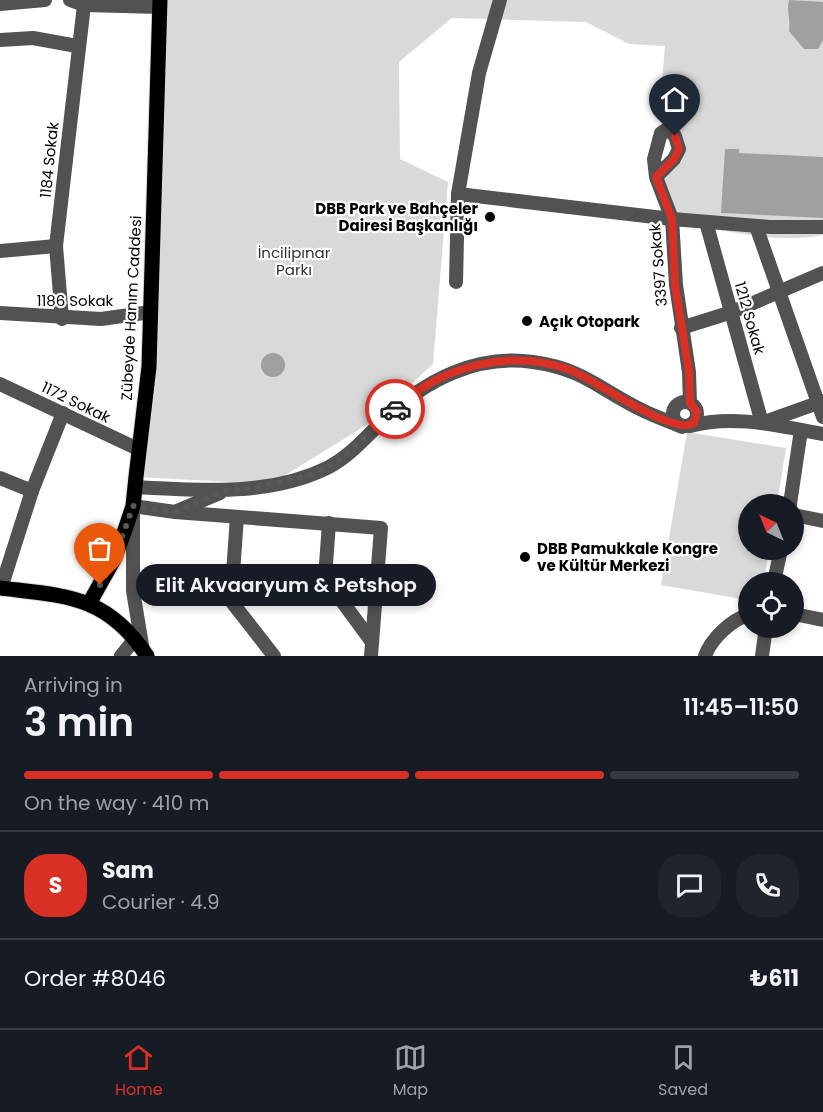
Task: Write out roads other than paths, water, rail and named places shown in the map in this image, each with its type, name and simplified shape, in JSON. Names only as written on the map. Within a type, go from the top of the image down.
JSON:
[{"type":"main road","name":"Zübeyde Hanım Caddesi","points":[[90,602],[114,560],[133,506],[149,367],[160,3]]},
{"type":"main road","points":[[0,588],[54,594],[90,602],[116,620],[141,649]]},
{"type":"street","points":[[0,4],[45,0]]},
{"type":"street","points":[[70,0],[84,5],[160,3]]},
{"type":"street","points":[[456,282],[458,195],[478,73],[500,0]]},
{"type":"street","name":"1184 Sokak","points":[[62,319],[56,246],[77,46],[84,5]]},
{"type":"street","points":[[0,40],[33,38],[77,46]]},
{"type":"street","name":"3397 Sokak","points":[[656,177],[672,219],[681,328],[693,406]]},
{"type":"street","points":[[458,195],[706,222],[756,226],[823,227]]},
{"type":"street","name":"1212 Sokak","points":[[706,222],[762,423]]},
{"type":"street","points":[[756,226],[820,402],[823,417]]},
{"type":"street","points":[[0,251],[56,246]]},
{"type":"street","points":[[681,328],[732,312],[781,293],[823,273]]},
{"type":"street","name":"1186 Sokak","points":[[0,313],[62,319],[101,319],[151,312]]},
{"type":"street","points":[[135,487],[228,490],[252,488],[297,478],[327,468],[357,446],[400,404],[425,385],[473,366],[530,361],[570,370],[593,379],[643,411],[686,426],[716,419],[762,423],[823,434]]},
{"type":"street","name":"1172 Sokak","points":[[0,384],[138,449]]},
{"type":"street","points":[[686,426],[673,418],[674,408],[690,387]]},
{"type":"street","points":[[643,411],[674,408],[682,402],[716,419]]},
{"type":"street","points":[[762,423],[820,402]]},
{"type":"street","points":[[686,426],[696,420],[693,406]]},
{"type":"street","points":[[0,588],[32,491],[63,413]]},
{"type":"street","points":[[791,494],[801,430]]},
{"type":"street","points":[[0,478],[32,491]]},
{"type":"street","points":[[175,512],[228,490]]},
{"type":"street","points":[[121,656],[141,649],[133,591],[133,506],[175,512],[381,528],[371,656]]},
{"type":"street","points":[[237,517],[231,600],[274,656]]},
{"type":"street","points":[[804,517],[823,521]]},
{"type":"street","points":[[329,523],[325,578],[372,642]]},
{"type":"street","points":[[804,616],[823,620]]},
{"type":"street","points":[[705,656],[707,648],[726,629],[738,621]]},
{"type":"street","points":[[762,656],[764,638]]},
{"type":"place","name":"DBB Park ve Bahçeler Dairesi Başkanlığı","points":[[490,217]]},
{"type":"place","name":"Açık Otopark","points":[[527,321]]},
{"type":"place","name":"DBB Pamukkale Kongre ve Kültür Merkezi","points":[[525,557]]},
{"type":"place","name":"Elit Akvaaryum & Petshop","points":[[100,585]]},
{"type":"park label","name":"İncilipınar Parkı","points":[[294,260]]}]
